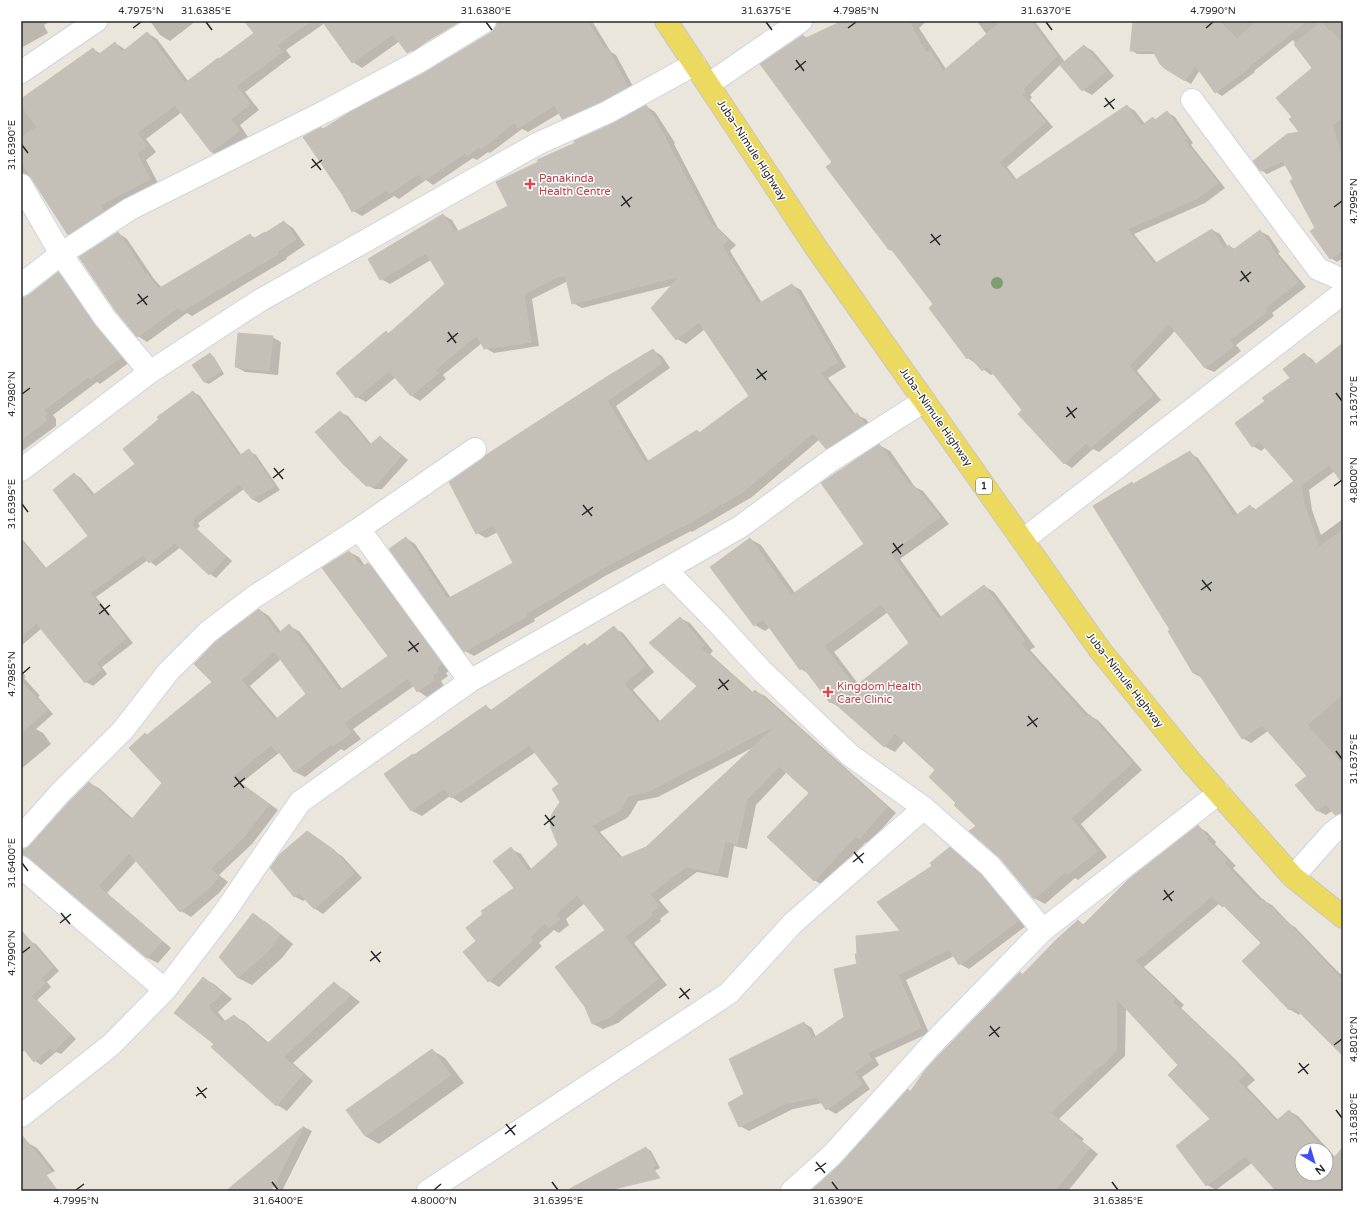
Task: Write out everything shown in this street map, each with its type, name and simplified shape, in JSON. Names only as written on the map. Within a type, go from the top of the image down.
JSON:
[{"type":"main road","name":"Juba–Nimule Highway","points":[[666,21],[817,249],[1100,650],[1192,763],[1293,876],[1343,917]]},
{"type":"street","points":[[21,72],[96,21]]},
{"type":"street","points":[[21,285],[61,254],[130,209],[326,111],[418,62],[485,21]]},
{"type":"street","points":[[709,84],[801,21]]},
{"type":"street","points":[[21,470],[150,372],[259,301],[536,144],[608,112],[695,64]]},
{"type":"street","points":[[1192,100],[1318,269],[1343,280]]},
{"type":"street","points":[[21,185],[61,254],[105,318],[150,372]]},
{"type":"street","points":[[1023,540],[1343,293]]},
{"type":"street","points":[[21,1116],[111,1045],[165,990],[224,913],[300,802],[470,681],[740,527],[830,460],[924,401]]},
{"type":"street","points":[[21,836],[60,793],[122,730],[168,672],[208,632],[254,597],[359,529],[474,448]]},
{"type":"street","points":[[359,529],[470,681]]},
{"type":"street","points":[[666,570],[762,671],[850,755],[924,808],[990,866],[1043,930]]},
{"type":"street","points":[[792,1191],[832,1155],[932,1044],[1043,930],[1219,793]]},
{"type":"street","points":[[428,1191],[729,993],[793,923],[924,808]]},
{"type":"street","points":[[1293,876],[1332,833],[1343,825]]},
{"type":"street","points":[[21,866],[165,990]]},
{"type":"building","points":[[244,21],[311,21],[277,45],[282,52],[236,86],[250,104],[231,119],[239,131],[211,152],[175,105],[137,133],[147,146],[137,154],[150,179],[100,205],[104,211],[68,235],[21,162],[21,137],[37,127],[21,105],[21,99],[93,48],[98,55],[115,42],[122,52],[147,32],[185,83],[254,33]]},
{"type":"building","points":[[322,21],[461,21],[407,53],[393,34],[352,63]]},
{"type":"building","points":[[497,21],[587,21],[605,50],[607,48],[628,87],[602,101],[562,119],[555,105],[518,128],[515,122],[481,149],[480,146],[467,156],[465,153],[424,180],[419,174],[389,194],[386,190],[352,212],[342,194],[303,137],[321,127],[323,129],[350,112],[424,73],[492,32],[496,27]]},
{"type":"building","points":[[842,21],[909,21],[926,53],[930,51],[943,71],[1002,21],[1030,21],[1057,56],[1023,89],[1025,92],[1022,95],[1046,122],[999,162],[1014,181],[1127,105],[1141,126],[1153,117],[1155,120],[1167,111],[1186,138],[1184,140],[1218,183],[1196,199],[1127,229],[1154,264],[1212,229],[1224,249],[1229,245],[1233,250],[1260,230],[1272,247],[1271,248],[1298,282],[1265,308],[1267,312],[1229,340],[1234,346],[1205,368],[1169,324],[1129,366],[1153,395],[1090,448],[1086,443],[1064,464],[1018,414],[1022,410],[987,366],[982,371],[970,356],[967,359],[929,308],[933,304],[891,249],[889,250],[826,167],[832,162],[760,64],[803,35],[806,38]]},
{"type":"building","points":[[1133,21],[1219,21],[1237,39],[1257,21],[1307,21],[1248,67],[1249,68],[1215,93],[1195,65],[1185,81],[1164,68],[1153,51],[1130,51]]},
{"type":"building","points":[[1321,22],[1343,44],[1343,117],[1332,125],[1343,160],[1343,250],[1330,259],[1310,231],[1315,228],[1290,181],[1293,179],[1283,161],[1260,171],[1253,161],[1287,134],[1299,132],[1289,119],[1292,117],[1276,98],[1312,68],[1294,44]]},
{"type":"building","points":[[1084,45],[1106,71],[1082,91],[1060,65]]},
{"type":"building","points":[[646,105],[666,138],[710,222],[728,240],[722,246],[758,304],[792,284],[838,362],[820,373],[853,416],[857,413],[865,424],[826,449],[813,433],[743,492],[682,527],[596,572],[526,614],[527,616],[464,652],[389,549],[406,537],[447,599],[513,563],[493,525],[476,534],[449,482],[486,455],[608,376],[653,349],[662,363],[607,401],[645,463],[697,430],[699,433],[749,396],[699,322],[676,340],[651,308],[680,276],[572,304],[565,275],[559,276],[524,294],[531,342],[484,349],[477,335],[435,370],[438,373],[411,396],[389,371],[356,398],[336,373],[386,331],[388,334],[445,284],[426,253],[380,280],[368,259],[443,214],[455,233],[508,206],[496,182],[538,162],[537,160],[575,143],[574,141],[613,123]]},
{"type":"building","points":[[284,221],[296,239],[277,252],[278,254],[182,311],[179,307],[137,337],[115,310],[79,257],[118,232],[146,275],[147,274],[158,289],[250,234],[253,239]]},
{"type":"building","points":[[58,272],[95,325],[121,357],[90,379],[88,377],[44,410],[46,413],[46,421],[21,440],[21,298],[29,295]]},
{"type":"building","points":[[238,333],[273,336],[269,371],[235,367]]},
{"type":"building","points":[[1343,343],[1343,484],[1329,465],[1301,485],[1304,504],[1319,547],[1343,530],[1343,694],[1307,725],[1343,765],[1343,813],[1335,815],[1326,804],[1317,811],[1295,785],[1307,776],[1262,725],[1242,739],[1197,671],[1193,673],[1168,631],[1170,630],[1093,506],[1132,482],[1133,484],[1190,451],[1234,517],[1250,505],[1254,511],[1294,481],[1259,441],[1252,447],[1235,423],[1265,401],[1262,398],[1290,378],[1283,369],[1304,353],[1315,365]]},
{"type":"building","points":[[210,353],[221,371],[204,382],[192,365]]},
{"type":"building","points":[[193,391],[239,456],[249,449],[274,486],[252,499],[239,484],[192,519],[194,522],[191,524],[226,557],[209,575],[175,543],[149,563],[143,555],[90,593],[126,638],[96,663],[101,670],[85,683],[36,623],[21,637],[21,540],[45,569],[88,536],[53,490],[74,473],[92,496],[135,464],[123,449],[159,419],[157,417]]},
{"type":"building","points":[[340,411],[370,445],[380,436],[401,456],[375,486],[366,486],[343,464],[315,432]]},
{"type":"building","points":[[879,444],[910,486],[912,484],[940,517],[890,553],[938,619],[984,585],[1025,641],[1021,644],[1086,717],[1089,714],[1132,763],[1071,818],[1097,851],[1067,875],[1065,872],[1034,899],[1000,858],[969,831],[976,826],[954,805],[956,803],[929,777],[935,770],[895,733],[884,747],[832,701],[830,703],[803,667],[800,670],[763,619],[754,626],[710,567],[750,538],[791,595],[864,544],[821,483]],"holes":[[[881,604],[909,643],[855,687],[824,646]]]},
{"type":"building","points":[[349,551],[361,567],[368,563],[442,664],[436,667],[438,671],[432,675],[434,680],[417,692],[408,678],[344,723],[351,733],[333,746],[331,744],[294,772],[279,752],[278,753],[271,745],[232,777],[269,804],[242,839],[210,869],[219,876],[209,888],[180,912],[129,853],[98,886],[162,941],[147,958],[29,858],[23,855],[21,853],[21,849],[25,849],[30,845],[89,782],[131,820],[162,783],[129,748],[145,733],[147,735],[212,682],[194,664],[216,641],[259,609],[278,634],[289,624],[339,691],[388,656],[322,568]],"holes":[[[274,651],[306,694],[275,720],[241,680]]]},
{"type":"building","points":[[680,617],[704,645],[701,648],[752,693],[755,690],[887,807],[859,839],[856,836],[814,881],[767,837],[809,793],[779,766],[747,799],[737,844],[725,841],[718,873],[686,867],[650,894],[659,906],[650,913],[652,915],[625,937],[658,979],[608,1018],[592,1024],[585,1007],[555,967],[605,930],[577,895],[556,914],[560,919],[549,928],[545,923],[530,937],[533,940],[488,982],[463,952],[476,941],[466,928],[483,914],[481,911],[514,888],[493,861],[511,847],[528,872],[558,845],[551,828],[550,821],[552,814],[560,802],[552,789],[559,784],[529,745],[451,798],[444,788],[411,811],[384,774],[486,705],[490,711],[585,643],[587,646],[614,626],[645,666],[624,684],[658,723],[697,686],[649,643]],"holes":[[[778,724],[646,847],[620,858],[591,826],[622,808],[628,796],[647,792]]]},
{"type":"building","points":[[21,681],[47,710],[21,733]]},
{"type":"building","points":[[1198,825],[1208,837],[1206,838],[1227,860],[1224,863],[1260,901],[1263,899],[1285,921],[1286,920],[1343,981],[1343,1056],[1293,1006],[1289,1010],[1242,961],[1261,943],[1212,896],[1135,961],[1175,999],[1172,1002],[1226,1052],[1246,1074],[1238,1081],[1276,1121],[1289,1110],[1317,1142],[1294,1142],[1294,1182],[1334,1182],[1334,1158],[1343,1147],[1343,1191],[1276,1191],[1245,1156],[1206,1186],[1176,1146],[1210,1119],[1168,1075],[1178,1065],[1116,998],[1116,1050],[1102,1066],[1101,1065],[1050,1113],[1075,1133],[1073,1135],[1090,1148],[1054,1191],[811,1191],[841,1163],[908,1089],[910,1092],[926,1069],[1020,972],[1022,975],[1078,920],[1083,925],[1128,880]]},
{"type":"building","points":[[307,831],[334,850],[354,873],[314,909],[299,893],[294,897],[270,868],[280,854]]},
{"type":"building","points":[[950,847],[981,875],[1018,921],[959,965],[949,949],[898,975],[921,1028],[867,1053],[872,1060],[854,1072],[862,1084],[826,1110],[817,1097],[784,1104],[739,1127],[728,1103],[744,1094],[729,1059],[804,1022],[812,1039],[844,1017],[834,969],[857,964],[855,954],[857,954],[856,936],[900,931],[877,902],[932,866],[930,863]]},
{"type":"building","points":[[253,913],[280,935],[269,950],[238,978],[219,957]]},
{"type":"building","points":[[21,930],[53,967],[41,978],[45,983],[31,996],[70,1035],[54,1051],[50,1048],[34,1062],[21,1046]]},
{"type":"building","points":[[203,977],[222,993],[208,1006],[222,1023],[234,1015],[267,1044],[334,982],[350,996],[283,1057],[303,1074],[276,1106],[211,1047],[214,1044],[174,1013]]},
{"type":"building","points":[[432,1049],[451,1075],[365,1136],[346,1110]]},
{"type":"building","points":[[304,1126],[271,1191],[226,1191]]},
{"type":"building","points":[[21,1134],[51,1171],[46,1175],[58,1191],[21,1191]]},
{"type":"building","points":[[646,1147],[656,1165],[652,1167],[660,1178],[606,1191],[566,1191]]},
{"type":"place","name":"Panakinda Health Centre","points":[[530,184]]},
{"type":"place","name":"Kingdom Health Care Clinic","points":[[828,692]]}]
